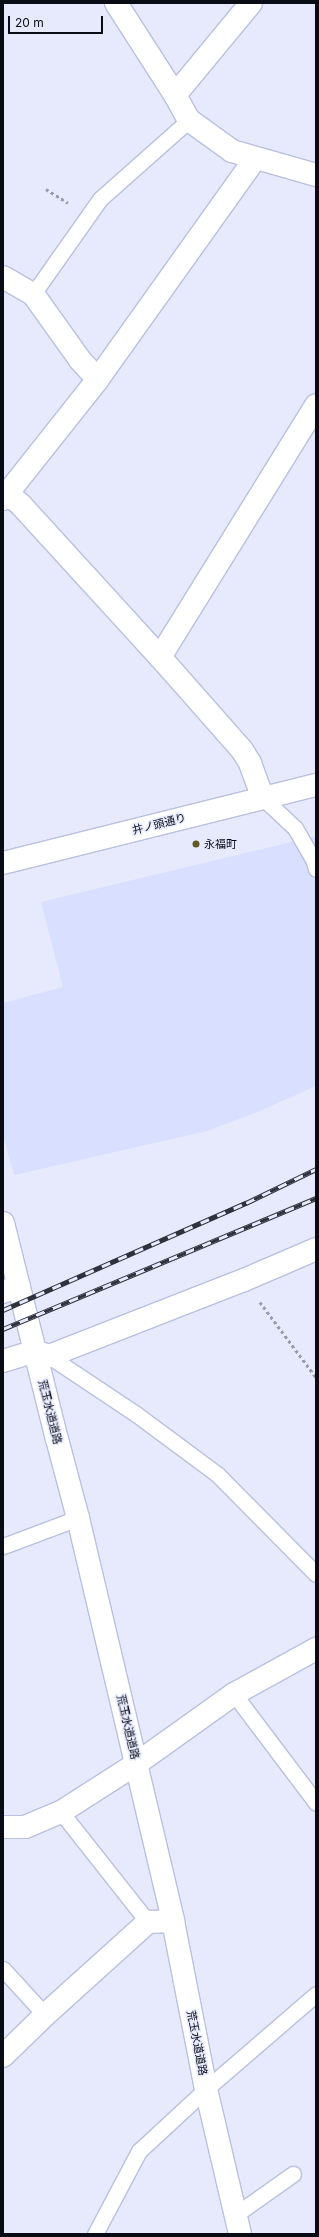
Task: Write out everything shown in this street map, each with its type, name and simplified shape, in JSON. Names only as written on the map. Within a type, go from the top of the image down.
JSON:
[{"type":"street","points":[[116,3],[175,94],[189,120],[232,151],[255,159],[316,175]]},
{"type":"street","points":[[175,94],[252,3]]},
{"type":"street","points":[[255,159],[98,379],[5,497],[21,506],[160,657],[242,750],[250,763],[263,798]]},
{"type":"street","points":[[3,277],[33,294],[80,360],[98,379]]},
{"type":"street","points":[[160,657],[316,405]]},
{"type":"street","name":"井ノ頭通り","points":[[3,863],[316,784]]},
{"type":"street","name":"荒玉水道道路","points":[[3,1223],[11,1289],[42,1354],[78,1518],[173,1921],[206,2089],[237,2224]]},
{"type":"street","points":[[3,1361],[16,1355],[42,1354],[244,1280],[316,1249]]},
{"type":"street","points":[[3,1827],[25,1827],[61,1812],[136,1764],[234,1694],[316,1649]]},
{"type":"street","points":[[3,2056],[45,2015],[148,1922],[173,1921]]},
{"type":"lane","points":[[33,294],[100,198],[189,120]]},
{"type":"lane","points":[[263,798],[295,828],[314,861],[316,870]]},
{"type":"lane","points":[[42,1354],[136,1414],[218,1475],[316,1574]]},
{"type":"lane","points":[[3,1546],[78,1518]]},
{"type":"lane","points":[[234,1694],[316,1803]]},
{"type":"lane","points":[[61,1812],[148,1922]]},
{"type":"lane","points":[[3,1970],[45,2015]]},
{"type":"lane","points":[[95,2234],[139,2152],[206,2089],[315,1997]]},
{"type":"lane","points":[[237,2224],[293,2174]]},
{"type":"path","points":[[244,1280],[316,1377]]},
{"type":"shaded area","points":[[316,836],[316,1086],[260,1111],[207,1131],[14,1175],[3,1135],[3,1003],[63,987],[41,902]]},
{"type":"railway","points":[[3,1310],[246,1203],[316,1169]]},
{"type":"railway","points":[[3,1329],[316,1198]]},
{"type":"place","name":"永福町","points":[[196,844]]}]
